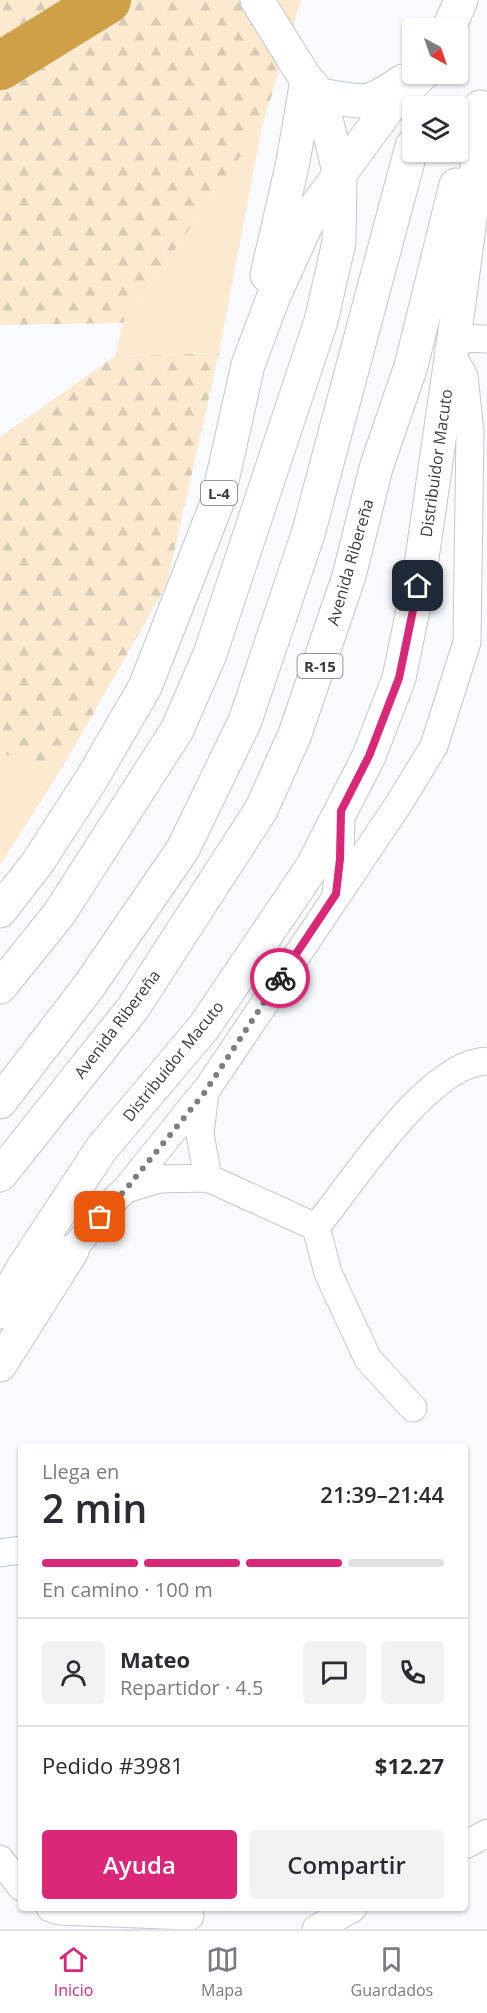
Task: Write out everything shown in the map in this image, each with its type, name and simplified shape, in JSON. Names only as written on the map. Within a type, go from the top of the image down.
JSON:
[{"type":"main road","points":[[0,987],[58,914],[177,730],[210,654],[321,321],[339,242],[340,175],[310,84],[256,0]]},
{"type":"main road","points":[[453,18],[461,0]]},
{"type":"main road","points":[[310,84],[354,102],[370,102],[402,82]]},
{"type":"main road","points":[[248,365],[252,327],[276,244],[310,84]]},
{"type":"main road","name":"L-4","points":[[0,911],[38,862],[91,780],[145,687],[217,503],[248,365],[273,298],[312,212],[389,107],[412,84]]},
{"type":"main road","name":"Distribuidor Macuto","points":[[0,1312],[21,1270],[102,1148],[204,1027],[312,867],[369,756],[399,678],[418,586],[453,347],[480,142],[483,96]]},
{"type":"main road","name":"Avenida Ribereña","points":[[0,1175],[133,1008],[261,810],[295,734],[349,576],[376,468],[411,366],[466,147],[483,96]]},
{"type":"main road","points":[[0,1102],[89,986],[183,849],[245,721],[308,534],[408,162]]},
{"type":"main road","points":[[0,1365],[72,1251]]},
{"type":"street","points":[[21,1270],[72,1251],[205,1092],[398,805],[434,746],[477,641],[478,488],[469,404],[464,376],[453,347],[487,339]]},
{"type":"street","points":[[336,894],[340,859],[341,811]]},
{"type":"street","points":[[316,1227],[383,1140],[436,1084],[458,1069],[487,1061]]},
{"type":"street","points":[[205,1092],[200,1134],[208,1178]]},
{"type":"street","points":[[126,1189],[159,1179],[208,1178],[316,1227]]},
{"type":"street","points":[[316,1227],[328,1273],[368,1359],[413,1408]]},
{"type":"street","points":[[0,1553],[18,1550]]},
{"type":"street","points":[[468,1843],[487,1833]]},
{"type":"street","points":[[0,1859],[18,1883]]},
{"type":"street","points":[[59,1911],[190,1916]]},
{"type":"street","points":[[316,1929],[348,1911]]},
{"type":"green space","points":[[0,0],[301,0],[262,126],[123,323],[0,325]]},
{"type":"green space","points":[[262,126],[219,353],[115,356],[123,323]]},
{"type":"green space","points":[[219,353],[167,584],[64,765],[0,754],[0,437],[115,356]]},
{"type":"green space","points":[[0,754],[64,765],[0,865]]},
{"type":"waterway","points":[[0,66],[107,0]]},
{"type":"way so far","points":[[100,1217],[126,1189],[205,1092],[280,978]]},
{"type":"route","points":[[280,978],[336,894],[340,859],[341,811],[369,756],[399,678],[418,586]]}]
